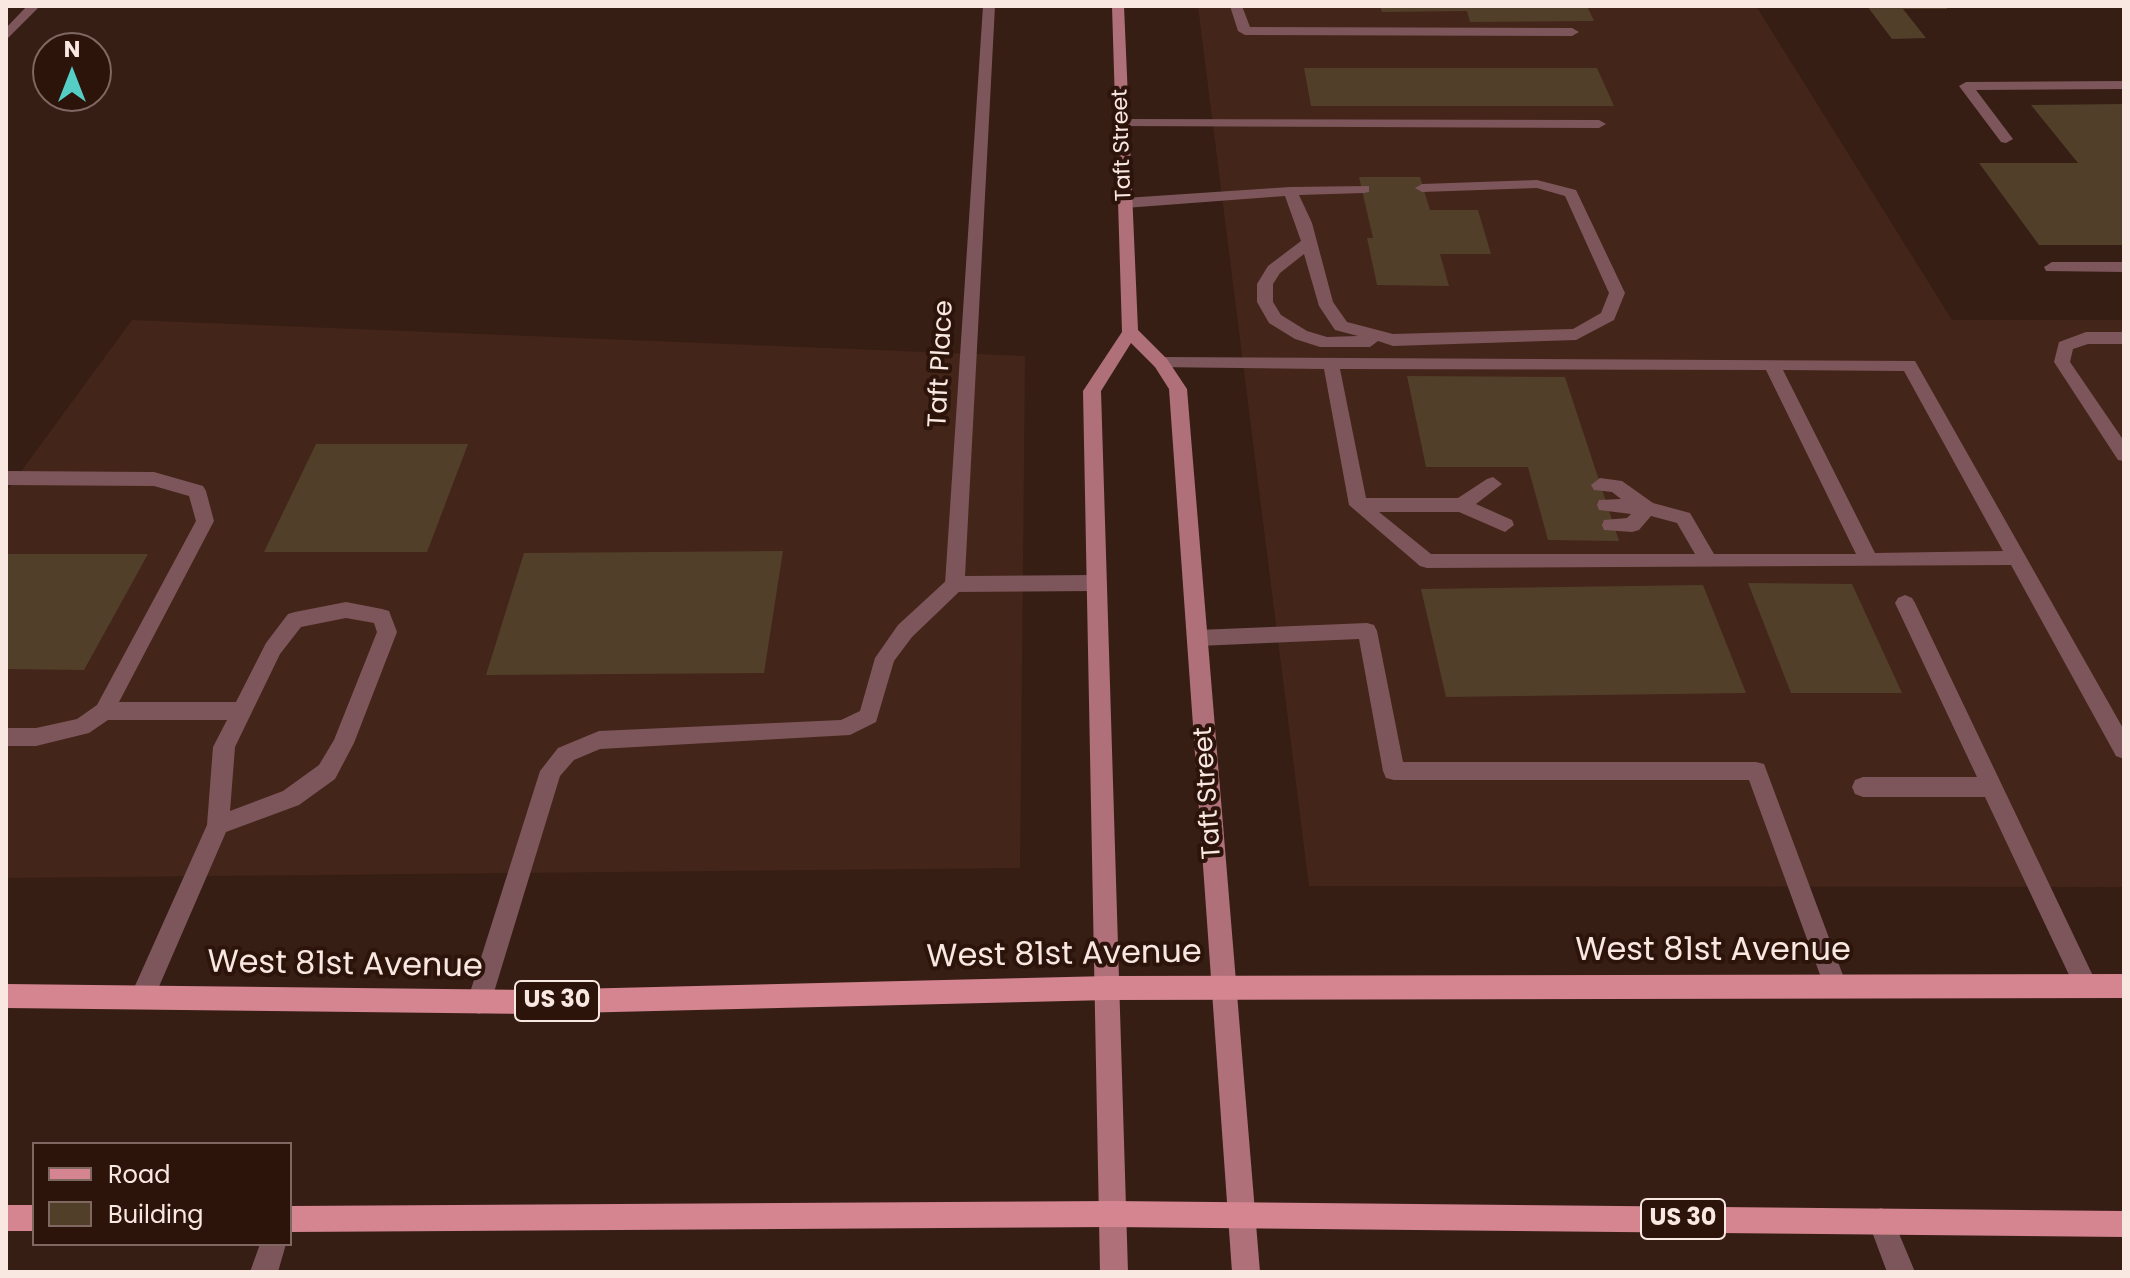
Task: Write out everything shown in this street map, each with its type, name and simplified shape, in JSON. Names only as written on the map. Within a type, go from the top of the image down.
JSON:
[{"type":"main road","name":"Taft Street","points":[[1118,6],[1130,332],[1161,363],[1178,389],[1246,1272]]},
{"type":"main road","points":[[1114,1272],[1092,391],[1130,332]]},
{"type":"main road","name":"West 81st Avenue","points":[[6,996],[479,1002],[1108,988],[2124,986]]},
{"type":"main road","name":"US 30","points":[[292,1219],[1112,1214],[2124,1224]]},
{"type":"main road","points":[[6,1218],[32,1218]]},
{"type":"street","points":[[6,36],[34,6]]},
{"type":"street","name":"Taft Place","points":[[955,584],[989,6]]},
{"type":"street","points":[[1236,6],[1245,31],[1572,32]]},
{"type":"street","points":[[2006,139],[1966,86],[2124,85]]},
{"type":"street","points":[[1122,123],[1599,124]]},
{"type":"street","points":[[1309,242],[1274,270],[1265,284],[1265,302],[1275,319],[1301,335],[1326,343],[1576,334],[1608,316],[1617,293],[1571,193],[1537,184],[1422,188]]},
{"type":"street","points":[[1125,203],[1364,189]]},
{"type":"street","points":[[1290,191],[1309,242],[1325,302],[1341,326],[1393,340]]},
{"type":"street","points":[[2052,267],[2124,267]]},
{"type":"street","points":[[2124,338],[2086,338],[2065,346],[2062,362],[2124,455]]},
{"type":"street","points":[[1161,363],[1909,365],[2124,750]]},
{"type":"street","points":[[1331,364],[1358,505],[1427,561],[2016,558]]},
{"type":"street","points":[[1772,366],[1869,561]]},
{"type":"street","points":[[6,478],[154,479],[197,491],[205,521],[104,711],[82,727],[36,737],[6,737]]},
{"type":"street","points":[[1461,505],[1493,484]]},
{"type":"street","points":[[1600,485],[1616,486],[1647,508]]},
{"type":"street","points":[[1358,505],[1499,505]]},
{"type":"street","points":[[1461,505],[1505,525]]},
{"type":"street","points":[[1606,505],[1647,508],[1683,518],[1709,561]]},
{"type":"street","points":[[1611,525],[1632,525],[1647,508]]},
{"type":"street","points":[[479,1002],[551,771],[566,754],[599,740],[843,729],[869,716],[885,658],[905,631],[955,584],[1097,583]]},
{"type":"street","points":[[1905,603],[2086,986]]},
{"type":"street","points":[[142,997],[218,825],[224,747],[273,649],[295,620],[346,610],[382,617],[387,632],[343,743],[327,772],[291,798],[218,825]]},
{"type":"street","points":[[1198,638],[1367,631],[1394,771],[1756,771],[1835,986]]},
{"type":"street","points":[[104,711],[243,711]]},
{"type":"street","points":[[1863,787],[1992,787]]},
{"type":"street","points":[[1881,1221],[1901,1272]]},
{"type":"street","points":[[264,1272],[272,1246]]},
{"type":"shaded area","points":[[1198,6],[1756,6],[1952,320],[2124,320],[2124,887],[1309,886]]},
{"type":"shaded area","points":[[132,320],[1025,356],[1020,868],[6,878],[6,492]]},
{"type":"building","points":[[1380,6],[1587,6],[1594,21],[1470,22],[1467,11],[1382,12]]},
{"type":"building","points":[[1867,6],[1947,6],[1947,9],[1903,9],[1926,38],[1892,39]]},
{"type":"building","points":[[1304,68],[1597,68],[1614,106],[1311,106]]},
{"type":"building","points":[[2124,104],[2124,245],[2039,245],[1979,163],[2078,163],[2031,105]]},
{"type":"building","points":[[1359,177],[1420,177],[1430,210],[1478,210],[1491,254],[1440,254],[1449,286],[1377,285],[1367,238],[1373,238]]},
{"type":"building","points":[[1407,376],[1565,377],[1619,541],[1548,540],[1528,467],[1426,467]]},
{"type":"building","points":[[316,444],[468,444],[427,552],[264,552]]},
{"type":"building","points":[[783,551],[764,673],[486,675],[524,553]]},
{"type":"building","points":[[6,554],[148,554],[84,670],[6,669]]},
{"type":"building","points":[[1748,583],[1852,584],[1902,693],[1791,693]]},
{"type":"building","points":[[1703,585],[1746,693],[1446,697],[1421,589]]}]
